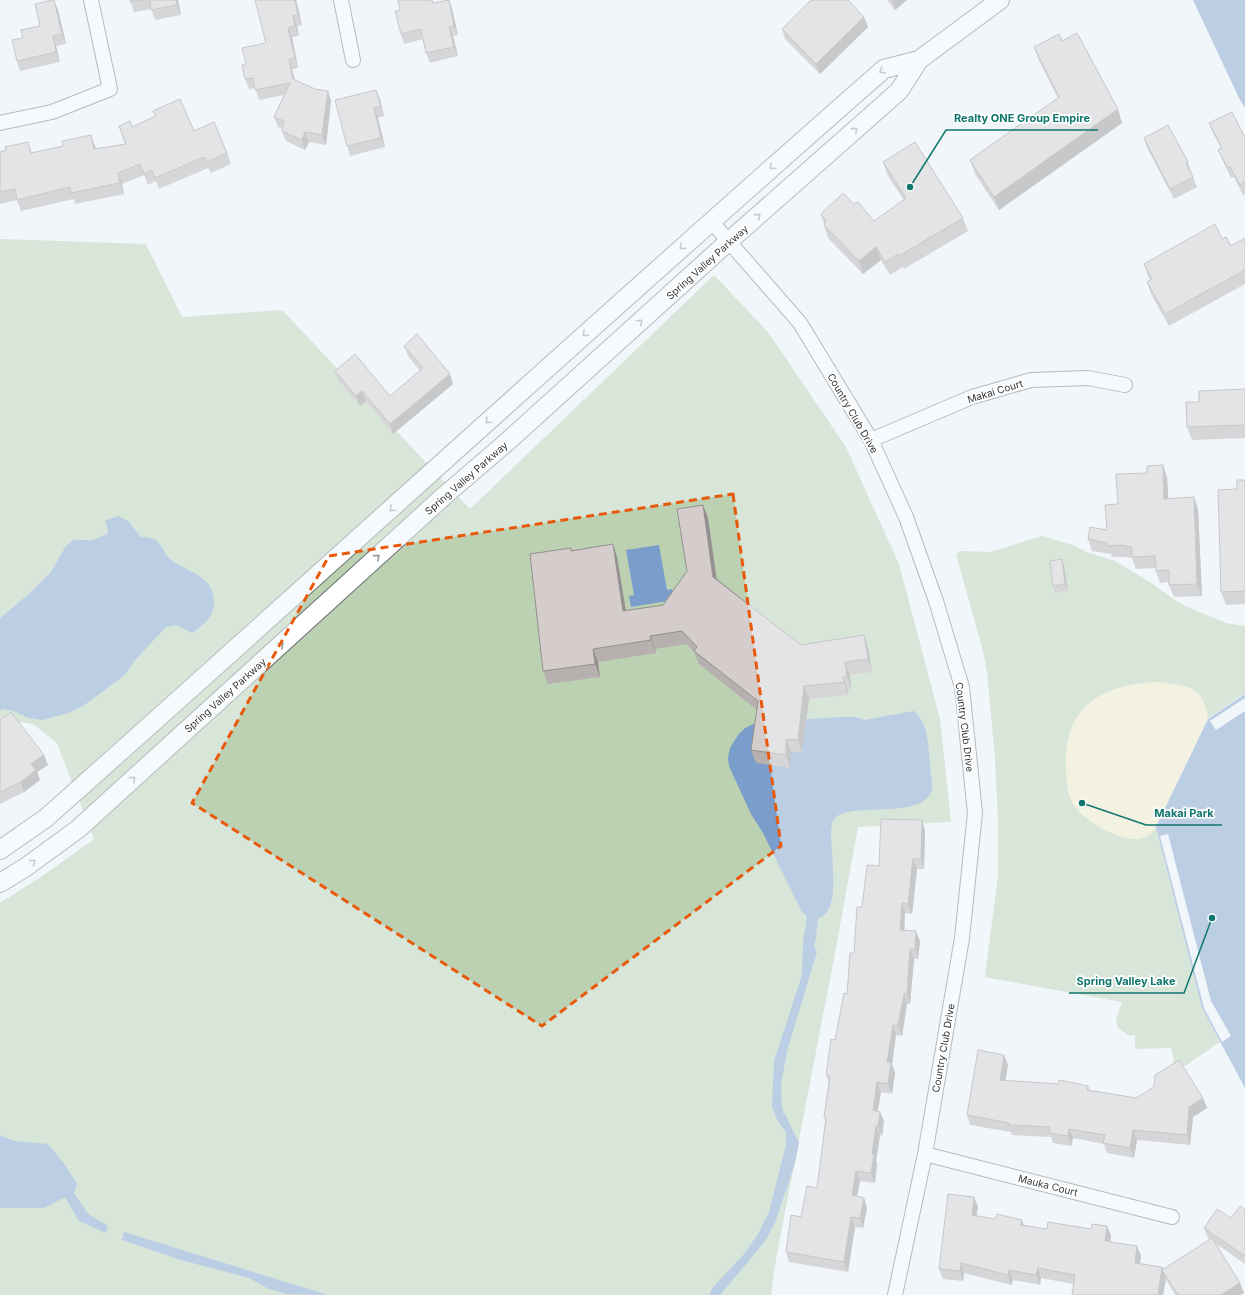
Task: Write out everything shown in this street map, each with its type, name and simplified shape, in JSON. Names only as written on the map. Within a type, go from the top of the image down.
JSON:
[{"type":"street","points":[[0,123],[52,112],[110,89],[91,0]]},
{"type":"street","points":[[341,0],[353,60]]},
{"type":"street","name":"Spring Valley Parkway","points":[[0,883],[78,829],[444,496],[508,441],[728,242],[899,92],[919,60],[1000,0]]},
{"type":"street","name":"Spring Valley Parkway","points":[[0,850],[46,818],[711,221],[884,69],[919,60]]},
{"type":"street","name":"Country Club Drive","points":[[711,221],[800,323],[871,440],[906,517],[936,601],[962,687],[975,813],[962,938],[925,1154],[895,1295]]},
{"type":"street","name":"Makai Court","points":[[871,440],[972,397],[1031,380],[1088,378],[1125,385]]},
{"type":"street","name":"Mauka Court","points":[[925,1154],[1172,1217]]},
{"type":"highlighted area","points":[[733,494],[781,846],[542,1026],[192,803],[329,556]]},
{"type":"green space","points":[[0,239],[146,244],[182,317],[282,310],[470,509],[714,275],[768,332],[846,447],[899,564],[940,719],[951,822],[858,827],[776,1259],[771,1295],[0,1295],[0,903],[38,879],[94,839],[57,743],[33,724],[0,719]]},
{"type":"green space","points":[[1042,536],[1073,545],[1087,552],[1115,561],[1187,607],[1226,623],[1245,626],[1245,693],[1207,719],[1156,827],[1202,1008],[1220,1042],[1176,1072],[1171,1048],[1135,1049],[1135,1035],[1128,1035],[1118,1028],[1116,1019],[1122,1002],[985,977],[998,875],[998,818],[995,758],[987,672],[983,651],[956,554],[960,551],[990,552]]},
{"type":"sand","points":[[1158,682],[1177,684],[1192,689],[1203,700],[1208,719],[1153,832],[1140,839],[1126,838],[1098,826],[1081,814],[1075,807],[1068,791],[1066,761],[1068,741],[1073,724],[1081,711],[1092,700],[1122,687]]},
{"type":"water","points":[[1193,0],[1245,0],[1245,108],[1239,98]]},
{"type":"water","points":[[118,516],[128,521],[141,537],[152,538],[157,541],[168,557],[204,579],[213,592],[214,607],[210,616],[193,633],[176,625],[166,627],[135,660],[125,675],[83,706],[68,713],[42,720],[28,718],[14,711],[3,709],[0,711],[0,618],[29,594],[51,572],[66,546],[74,540],[93,540],[107,534],[108,529],[105,521]]},
{"type":"water","points":[[659,545],[667,590],[672,589],[674,600],[631,607],[629,596],[634,595],[626,550]]},
{"type":"water","points":[[1245,694],[1245,1088],[1202,1008],[1156,827],[1208,719]]},
{"type":"water","points":[[914,711],[923,722],[929,747],[932,782],[931,792],[923,801],[910,806],[895,809],[848,812],[837,816],[832,824],[833,891],[831,904],[826,913],[818,918],[814,946],[817,952],[787,1051],[781,1085],[782,1108],[799,1143],[795,1163],[775,1223],[765,1241],[720,1295],[709,1295],[713,1287],[744,1254],[758,1234],[769,1212],[786,1145],[786,1132],[778,1122],[772,1107],[774,1061],[802,975],[803,942],[807,916],[802,912],[763,833],[751,814],[733,775],[729,766],[728,758],[730,748],[738,735],[745,728],[758,722],[842,717],[856,717],[864,720]]},
{"type":"water","points":[[0,1135],[14,1141],[48,1144],[65,1165],[77,1184],[74,1193],[88,1214],[108,1226],[106,1233],[79,1221],[65,1197],[44,1208],[0,1208]]},
{"type":"water","points":[[124,1232],[328,1295],[286,1294],[269,1289],[249,1278],[181,1260],[122,1240]]},
{"type":"pier","points":[[1245,698],[1245,711],[1216,730],[1210,721]]},
{"type":"pier","points":[[1168,834],[1211,1001],[1231,1036],[1222,1042],[1204,1008],[1160,836]]},
{"type":"building","points":[[54,0],[62,34],[53,36],[56,52],[17,61],[12,40],[23,38],[21,30],[40,26],[35,4]]},
{"type":"building","points":[[130,0],[142,0],[130,2]]},
{"type":"building","points":[[150,0],[176,0],[177,5],[151,10]]},
{"type":"building","points":[[255,0],[295,0],[298,15],[293,16],[295,26],[288,28],[295,58],[289,59],[293,79],[315,89],[328,91],[322,135],[305,132],[302,140],[282,131],[284,121],[274,117],[290,83],[255,90],[253,78],[245,79],[242,65],[246,64],[242,48],[266,43]]},
{"type":"building","points":[[398,0],[432,0],[432,3],[449,0],[454,26],[449,27],[454,47],[426,53],[421,29],[401,34],[395,11],[400,10]]},
{"type":"building","points":[[811,0],[848,0],[864,17],[816,64],[782,29]]},
{"type":"building","points":[[1077,33],[1118,109],[994,197],[970,160],[1059,97],[1034,47],[1059,34],[1062,41]]},
{"type":"building","points":[[376,90],[381,106],[374,108],[381,138],[347,146],[335,100]]},
{"type":"building","points":[[180,99],[194,131],[214,122],[227,153],[207,162],[204,157],[155,178],[152,170],[144,174],[140,164],[118,173],[120,183],[71,193],[70,187],[17,200],[15,189],[0,192],[0,152],[6,150],[5,147],[28,142],[31,153],[63,146],[62,141],[91,135],[94,149],[126,144],[119,126],[130,121],[132,127],[156,116],[153,111]]},
{"type":"building","points":[[1232,112],[1244,136],[1245,135],[1245,182],[1240,185],[1218,150],[1222,148],[1209,123]]},
{"type":"building","points":[[1168,125],[1188,162],[1186,163],[1193,177],[1170,189],[1144,138]]},
{"type":"building","points":[[915,142],[963,218],[899,256],[898,254],[885,262],[876,247],[859,261],[824,225],[826,221],[821,214],[843,193],[854,204],[858,202],[874,221],[906,198],[883,162]]},
{"type":"building","points":[[1215,224],[1222,239],[1226,237],[1231,246],[1245,238],[1245,270],[1165,314],[1147,282],[1152,279],[1144,264]]},
{"type":"building","points":[[417,334],[450,374],[390,424],[362,391],[356,396],[335,371],[355,354],[390,396],[423,368],[404,346]]},
{"type":"building","points":[[1245,389],[1245,425],[1187,427],[1186,402],[1199,402],[1199,391]]},
{"type":"building","points":[[1163,465],[1164,499],[1194,497],[1197,584],[1169,585],[1169,570],[1156,571],[1155,556],[1132,557],[1132,547],[1120,545],[1107,546],[1107,543],[1088,539],[1090,527],[1107,530],[1105,505],[1118,504],[1116,474],[1147,473],[1147,466]]},
{"type":"building","points":[[1237,480],[1245,480],[1245,591],[1221,592],[1218,490],[1237,489]]},
{"type":"building","points":[[703,505],[713,577],[801,645],[864,635],[868,659],[845,662],[847,676],[843,677],[844,682],[804,686],[798,740],[786,739],[786,755],[751,750],[758,701],[694,651],[697,647],[682,631],[650,636],[651,640],[593,649],[595,664],[543,671],[530,554],[571,548],[571,551],[613,544],[623,611],[663,605],[687,571],[677,509]]},
{"type":"building","points":[[1062,559],[1065,584],[1053,586],[1050,561]]},
{"type":"building","points":[[11,712],[44,755],[31,764],[36,770],[21,782],[0,792],[0,720]]},
{"type":"building","points":[[881,819],[922,820],[921,859],[913,859],[908,904],[902,903],[900,930],[916,931],[915,949],[910,949],[907,994],[904,994],[898,1026],[893,1025],[887,1062],[891,1063],[888,1084],[877,1082],[873,1110],[880,1112],[878,1126],[876,1126],[871,1173],[856,1171],[852,1195],[864,1198],[860,1218],[851,1217],[844,1262],[786,1252],[791,1215],[801,1217],[807,1186],[817,1188],[826,1118],[824,1117],[830,1076],[826,1075],[831,1039],[835,1040],[844,993],[847,994],[850,953],[854,953],[857,907],[862,907],[867,865],[879,866]]},
{"type":"building","points":[[978,1050],[1004,1055],[1000,1080],[1058,1084],[1059,1080],[1088,1086],[1087,1090],[1136,1098],[1154,1087],[1155,1075],[1179,1060],[1203,1098],[1189,1107],[1187,1135],[1133,1130],[1130,1148],[1103,1143],[1105,1135],[1069,1129],[1068,1136],[1050,1133],[1050,1127],[1009,1125],[1009,1123],[967,1115]]},
{"type":"building","points":[[948,1194],[974,1197],[972,1215],[995,1219],[997,1214],[1022,1220],[1020,1225],[1047,1229],[1048,1222],[1091,1229],[1092,1224],[1107,1226],[1105,1241],[1137,1246],[1135,1263],[1162,1267],[1158,1295],[1072,1295],[1075,1275],[1038,1268],[1036,1275],[1009,1270],[1008,1275],[961,1263],[960,1271],[939,1269]]},
{"type":"building","points":[[1240,1206],[1245,1209],[1245,1256],[1204,1228],[1217,1209],[1231,1218]]},
{"type":"building","points":[[1212,1238],[1240,1283],[1221,1295],[1178,1295],[1162,1270]]},
{"type":"place","name":"Realty ONE Group Empire","points":[[910,187]]},
{"type":"place","name":"Makai Park","points":[[1082,803]]},
{"type":"place","name":"Spring Valley Lake","points":[[1212,918]]}]
